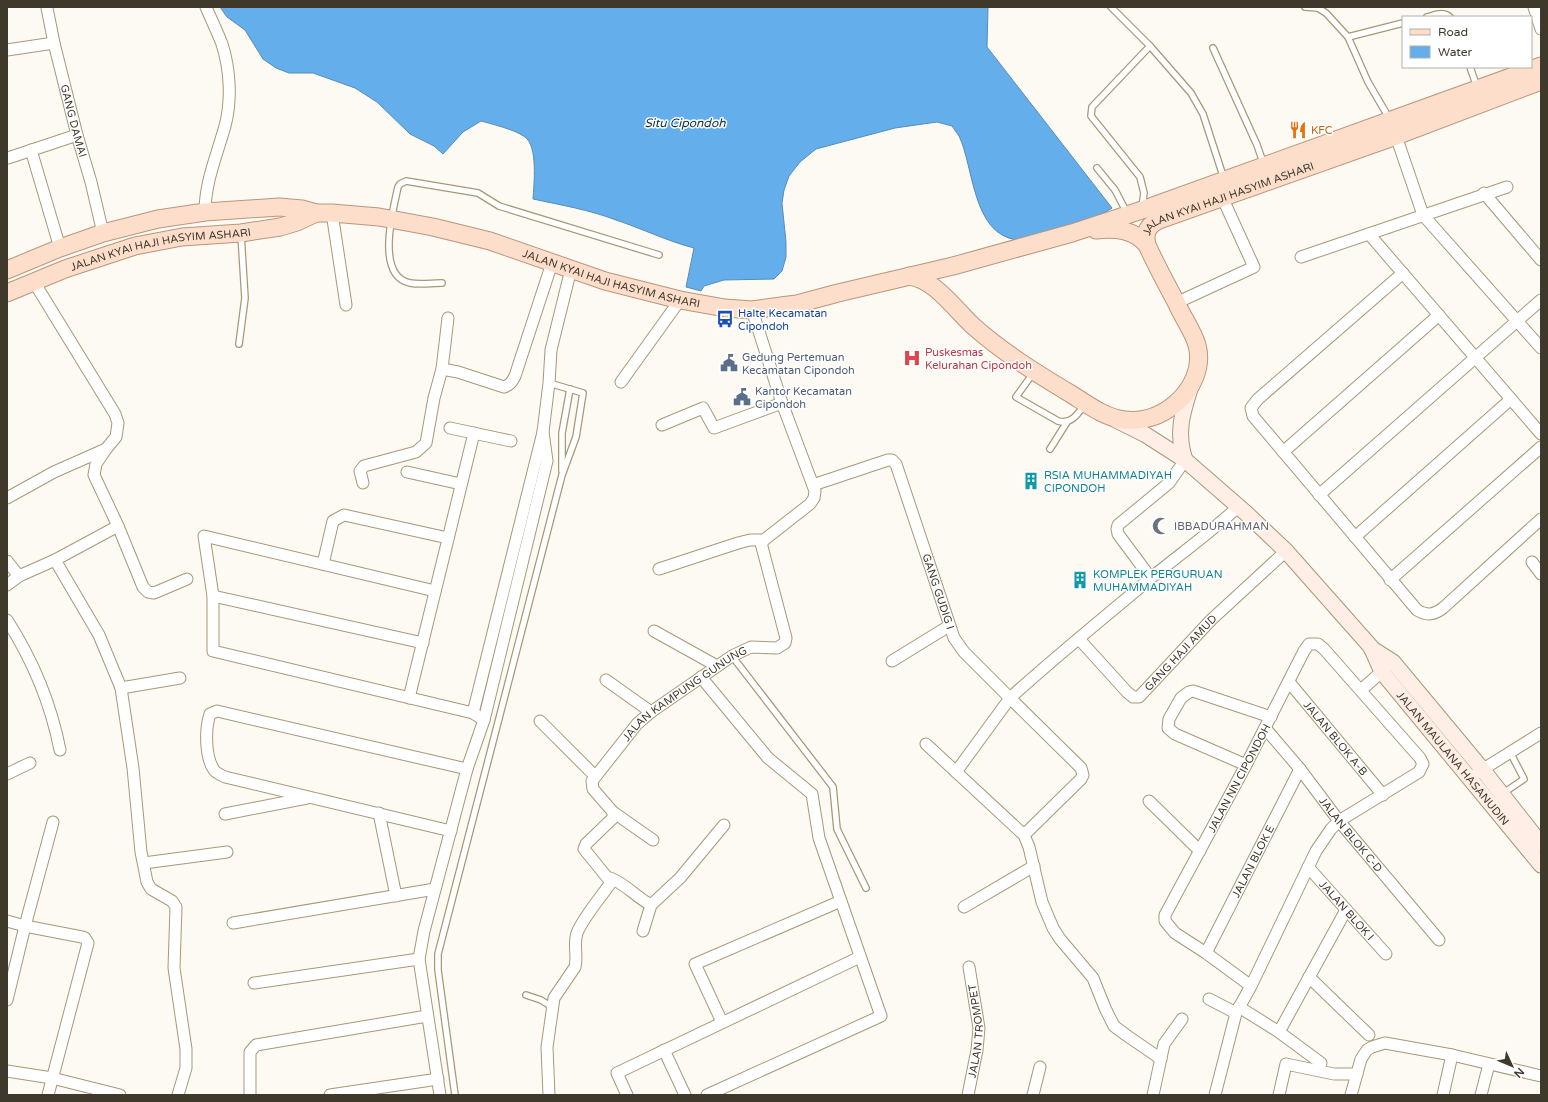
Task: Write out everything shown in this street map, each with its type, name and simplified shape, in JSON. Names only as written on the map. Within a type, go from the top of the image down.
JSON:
[{"type":"main road","name":"JALAN KYAI HAJI HASYIM ASHARI","points":[[7,270],[60,248],[103,233],[158,219],[205,212],[279,207],[390,219],[433,227],[490,241],[605,281],[680,300],[725,308],[752,310],[797,304],[953,266],[1223,189],[1393,128],[1478,90],[1541,66]]},
{"type":"main road","name":"JALAN KYAI HAJI HASYIM ASHARI","points":[[908,276],[924,280],[987,338],[1032,376],[1083,406],[1106,415],[1125,420],[1140,420],[1153,417],[1175,404],[1188,390],[1197,371],[1198,352],[1195,340],[1147,245],[1147,232],[1150,226],[1155,222],[1223,189],[1264,166],[1393,128],[1541,81]]},
{"type":"main road","name":"JALAN KYAI HAJI HASYIM ASHARI","points":[[7,293],[65,269],[135,246],[182,237],[280,227],[324,213]]},
{"type":"main road","points":[[1072,233],[1101,229],[1126,231],[1138,236],[1147,245]]},
{"type":"main road","points":[[938,292],[938,282],[940,277],[953,266]]},
{"type":"street","points":[[205,212],[207,187],[225,126],[229,106],[229,87],[222,44],[206,7]]},
{"type":"street","points":[[1534,7],[1541,30]]},
{"type":"street","name":"GANG DAMAI","points":[[47,8],[76,135],[91,182],[103,233]]},
{"type":"street","points":[[7,50],[54,44]]},
{"type":"street","points":[[1393,128],[1423,215],[1541,348]]},
{"type":"street","points":[[8,158],[76,135]]},
{"type":"street","points":[[31,150],[60,248]]},
{"type":"street","points":[[1301,257],[1507,186]]},
{"type":"street","points":[[1176,303],[1254,267],[1223,189]]},
{"type":"street","points":[[1484,193],[1541,260]]},
{"type":"street","points":[[324,213],[346,305]]},
{"type":"street","points":[[1369,234],[1541,434]]},
{"type":"street","points":[[442,369],[458,372],[504,387],[508,386],[515,376],[552,263]]},
{"type":"street","points":[[473,713],[543,432],[549,383],[551,350],[570,269]]},
{"type":"street","points":[[1403,273],[1253,404],[1251,408],[1253,416],[1390,580],[1417,610],[1423,614],[1430,615],[1438,612],[1541,519]]},
{"type":"street","points":[[34,282],[115,414],[118,423],[116,438],[106,449],[96,464],[94,475],[144,587],[148,592],[154,593],[187,579]]},
{"type":"street","points":[[621,382],[680,300]]},
{"type":"street","points":[[1319,495],[1541,300]]},
{"type":"street","points":[[659,569],[738,543],[750,540],[764,540],[810,504],[815,495],[813,485],[782,403],[752,310]]},
{"type":"street","points":[[1283,452],[1439,315]]},
{"type":"street","points":[[363,483],[360,471],[364,466],[416,452],[426,443],[434,398],[442,369],[448,318]]},
{"type":"street","points":[[1145,582],[1147,573],[1118,534],[1117,529],[1118,526],[1169,483],[1185,460],[1181,448],[1180,429],[1183,410],[1192,384]]},
{"type":"street","points":[[1355,537],[1511,399]]},
{"type":"street","points":[[662,425],[703,408],[714,428],[782,403]]},
{"type":"street","name":"JALAN MAULANA HASANUDIN","points":[[1106,415],[1146,435],[1185,460],[1239,506],[1371,647],[1480,771],[1532,840]]},
{"type":"street","points":[[450,428],[511,441]]},
{"type":"street","points":[[440,1095],[419,960],[424,931],[467,770],[484,720],[547,461],[543,432]]},
{"type":"street","points":[[409,698],[474,433]]},
{"type":"street","points":[[1390,580],[1541,448]]},
{"type":"street","points":[[7,498],[54,472],[106,449]]},
{"type":"street","name":"GANG GUDIG I","points":[[813,485],[888,460],[894,461],[918,525],[949,626],[958,645],[1081,768],[1083,775],[1081,779],[1024,835]]},
{"type":"street","points":[[407,472],[461,484]]},
{"type":"street","points":[[956,772],[1010,698],[1047,664],[1079,639],[1145,582],[1213,530],[1239,506]]},
{"type":"street","points":[[323,564],[333,521],[344,515],[448,538]]},
{"type":"street","points":[[7,585],[19,576],[55,560],[118,526]]},
{"type":"street","points":[[435,590],[204,536],[213,596],[213,651],[473,713],[484,720]]},
{"type":"street","name":"JALAN KAMPUNG GUNUNG","points":[[595,776],[637,724],[651,712],[732,656],[751,647],[777,648],[785,643],[786,638],[761,546],[764,540]]},
{"type":"street","name":"GANG HAJI AMUD","points":[[1079,639],[1127,692],[1133,697],[1139,697],[1211,620],[1283,553]]},
{"type":"street","points":[[55,560],[99,635],[120,688],[128,731],[142,852],[147,882],[151,889],[172,901],[176,907],[174,968],[186,1049],[186,1068],[178,1095]]},
{"type":"street","points":[[7,561],[19,576]]},
{"type":"street","points":[[1532,562],[1541,574]]},
{"type":"street","points":[[213,596],[422,643]]},
{"type":"street","points":[[7,620],[29,659],[46,700],[57,732],[60,750]]},
{"type":"street","points":[[892,661],[949,626]]},
{"type":"street","points":[[654,631],[717,666]]},
{"type":"street","name":"JALAN NN CIPONDOH","points":[[1206,953],[1175,933],[1164,921],[1165,915],[1309,644],[1314,643],[1322,646],[1361,690]]},
{"type":"street","points":[[1215,1095],[1237,1010],[1251,986],[1308,867],[1323,840],[1339,821],[1419,772],[1424,764],[1361,690],[1388,667]]},
{"type":"street","points":[[702,677],[768,758],[812,794],[819,838],[881,1016],[707,1095]]},
{"type":"street","points":[[120,688],[180,678]]},
{"type":"street","points":[[606,680],[651,712]]},
{"type":"street","name":"JALAN BLOK A-B","points":[[1289,682],[1383,794]]},
{"type":"street","points":[[1246,765],[1175,734],[1168,728],[1173,710],[1184,694],[1193,691],[1271,718]]},
{"type":"street","points":[[451,830],[225,777],[215,772],[208,760],[206,725],[210,714],[217,711],[467,770]]},
{"type":"street","points":[[540,721],[595,776],[592,781],[593,789],[613,812],[653,840]]},
{"type":"street","name":"JALAN BLOK C-D","points":[[1265,728],[1300,770],[1339,821],[1439,940]]},
{"type":"street","points":[[1480,771],[1541,733]]},
{"type":"street","points":[[926,744],[1024,835],[1029,847],[1042,902],[1053,928],[1060,939],[1093,978],[1114,1026],[1161,1059]]},
{"type":"street","points":[[7,774],[30,763]]},
{"type":"street","name":"JALAN BLOK E","points":[[1206,953],[1300,770]]},
{"type":"street","name":"JALAN MAULANA HASANUDIN","points":[[1480,771],[1504,792],[1532,840],[1541,865]]},
{"type":"street","points":[[226,814],[311,797]]},
{"type":"street","points":[[1149,801],[1200,851]]},
{"type":"street","points":[[613,812],[612,820],[586,844],[584,849],[610,878],[620,882],[642,900],[652,905]]},
{"type":"street","points":[[379,813],[396,896]]},
{"type":"street","points":[[7,1000],[53,822]]},
{"type":"street","points":[[643,931],[652,905],[680,878],[724,825]]},
{"type":"street","points":[[144,863],[227,852]]},
{"type":"street","points":[[964,907],[1034,866]]},
{"type":"street","name":"JALAN BLOK I","points":[[1308,867],[1386,954]]},
{"type":"street","points":[[550,1095],[547,1047],[552,1007],[556,993],[574,967],[576,961],[574,945],[577,933],[610,884],[610,878]]},
{"type":"street","points":[[233,923],[435,889]]},
{"type":"street","points":[[722,1022],[695,964],[841,901]]},
{"type":"street","points":[[1279,1032],[1346,910]]},
{"type":"street","points":[[7,921],[82,937],[85,938],[88,944],[48,1095]]},
{"type":"street","points":[[1206,953],[1251,986]]},
{"type":"street","points":[[627,1095],[617,1073],[860,957]]},
{"type":"street","points":[[254,983],[419,960]]},
{"type":"street","name":"JALAN TROMPET","points":[[968,1095],[977,1050],[979,1028],[969,968]]},
{"type":"street","points":[[1309,977],[1369,1035]]},
{"type":"street","points":[[1209,999],[1237,1010],[1279,1032],[1321,1063]]},
{"type":"street","points":[[250,1095],[250,1052],[256,1045],[428,1016]]},
{"type":"street","points":[[1153,1095],[1166,1040],[1182,1018]]},
{"type":"street","points":[[1351,1095],[1361,1059],[1367,1050],[1378,1044],[1391,1044],[1452,1055],[1541,1076]]},
{"type":"street","points":[[664,1050],[685,1095]]},
{"type":"street","points":[[1443,1095],[1452,1055]]},
{"type":"street","points":[[1279,1095],[1286,1064],[1334,1074],[1357,1074]]},
{"type":"street","points":[[1481,1095],[1489,1064]]},
{"type":"street","points":[[1033,1095],[1040,1067]]},
{"type":"street","points":[[7,1071],[52,1078],[101,1093],[120,1095]]},
{"type":"street","points":[[330,1095],[438,1079]]},
{"type":"lane","points":[[1111,7],[1150,46],[1191,93],[1199,105],[1203,114],[1223,189]]},
{"type":"lane","points":[[1305,7],[1318,8],[1326,13],[1348,37],[1368,82],[1393,128]]},
{"type":"lane","points":[[1430,16],[1441,13],[1449,16]]},
{"type":"lane","points":[[1348,37],[1402,23]]},
{"type":"lane","points":[[1097,168],[1135,213],[1144,193],[1140,177],[1091,116],[1092,107],[1150,46]]},
{"type":"lane","points":[[1212,48],[1264,166]]},
{"type":"lane","points":[[1470,68],[1478,90]]},
{"type":"lane","points":[[442,283],[410,283],[400,277],[393,269],[389,253],[390,219],[398,187],[406,181],[478,193],[499,206],[659,255]]},
{"type":"lane","points":[[239,344],[245,298],[241,232]]},
{"type":"lane","points":[[1032,376],[1016,397],[1058,420],[1067,422]]},
{"type":"lane","points":[[455,1095],[438,970],[438,954],[562,475],[576,437],[583,393],[549,383]]},
{"type":"lane","points":[[562,475],[562,433],[570,389]]},
{"type":"lane","points":[[1050,449],[1067,422],[1074,418],[1083,406]]},
{"type":"lane","points":[[732,656],[833,787],[837,829],[866,888]]},
{"type":"lane","points":[[1504,792],[1524,779],[1507,754]]},
{"type":"lane","points":[[526,995],[541,1000],[552,1007]]},
{"type":"water","name":"Situ Cipondoh","points":[[220,7],[988,7],[987,47],[1112,208],[1099,216],[1017,240],[1002,235],[991,226],[983,213],[972,181],[964,149],[959,136],[952,126],[937,122],[895,128],[816,149],[800,162],[789,176],[784,190],[782,203],[786,257],[782,271],[774,279],[724,280],[704,286],[701,291],[686,287],[694,248],[596,213],[533,199],[534,157],[529,142],[521,134],[481,121],[463,132],[443,154],[434,146],[410,134],[377,102],[355,88],[313,73],[289,73],[276,68],[263,59],[245,30],[227,17]]},
{"type":"place","name":"KFC","points":[[1298,130]]},
{"type":"place","name":"Halte Kecamatan Cipondoh","points":[[725,319]]},
{"type":"place","name":"Puskesmas Kelurahan Cipondoh","points":[[912,358]]},
{"type":"place","name":"Gedung Pertemuan Kecamatan Cipondoh","points":[[729,363]]},
{"type":"place","name":"Kantor Kecamatan Cipondoh","points":[[742,397]]},
{"type":"place","name":"RSIA MUHAMMADIYAH CIPONDOH","points":[[1031,481]]},
{"type":"place","name":"IBBADURAHMAN","points":[[1161,526]]},
{"type":"place","name":"KOMPLEK PERGURUAN MUHAMMADIYAH","points":[[1080,580]]}]
